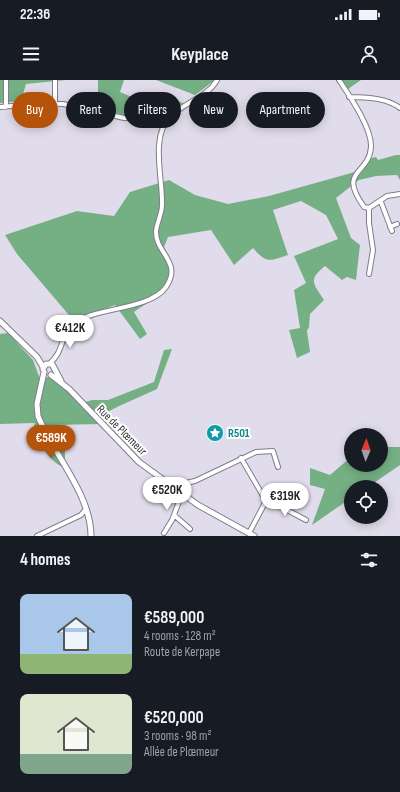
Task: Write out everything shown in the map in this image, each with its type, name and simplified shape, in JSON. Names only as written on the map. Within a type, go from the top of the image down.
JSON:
[{"type":"main road","points":[[0,321],[37,357],[47,369]]},
{"type":"main road","points":[[47,369],[55,369]]},
{"type":"main road","points":[[47,369],[55,369]]},
{"type":"main road","points":[[47,369],[37,404],[38,416],[86,509],[89,516],[91,536]]},
{"type":"main road","name":"Rue de Plœmeur","points":[[47,369],[139,462],[182,494],[251,535]]},
{"type":"main road","name":"Rue de Plœmeur","points":[[55,369],[62,383]]},
{"type":"street","points":[[6,80],[6,107]]},
{"type":"street","points":[[55,80],[55,92]]},
{"type":"street","points":[[181,108],[211,88],[217,80]]},
{"type":"street","points":[[339,80],[369,136],[371,146],[368,157],[356,173],[353,181],[354,194],[364,207],[369,208],[381,202],[387,196],[400,194]]},
{"type":"street","points":[[349,97],[382,99],[391,102],[400,108]]},
{"type":"street","points":[[58,104],[84,108],[124,118]]},
{"type":"street","points":[[0,107],[12,107]]},
{"type":"street","points":[[47,369],[57,356],[65,335],[72,327],[86,317],[151,298],[165,289],[170,280],[171,264],[156,234],[162,204],[160,138],[163,128]]},
{"type":"street","points":[[381,202],[391,229],[397,224]]},
{"type":"street","points":[[369,208],[369,223],[373,250],[369,274]]},
{"type":"street","points":[[55,369],[63,343],[72,327]]},
{"type":"street","points":[[172,486],[202,478],[256,452],[273,451],[278,467]]},
{"type":"street","points":[[241,458],[266,502]]},
{"type":"street","points":[[177,490],[184,483]]},
{"type":"street","points":[[164,533],[174,515],[182,494]]},
{"type":"street","points":[[287,510],[293,499]]},
{"type":"street","points":[[266,502],[272,502],[306,520]]},
{"type":"street","points":[[251,535],[266,502]]},
{"type":"street","points":[[37,536],[81,515],[86,509]]},
{"type":"street","points":[[81,515],[89,516]]},
{"type":"street","points":[[174,515],[190,529]]},
{"type":"green space","points":[[0,80],[66,80],[26,84],[24,92],[12,92],[12,102],[0,103]]},
{"type":"green space","points":[[98,80],[124,80],[120,92],[124,94],[124,114],[116,112],[116,92],[98,92]]},
{"type":"green space","points":[[156,80],[215,80],[199,92],[189,93]]},
{"type":"green space","points":[[341,80],[361,80],[348,89]]},
{"type":"green space","points":[[400,155],[400,180],[397,175],[376,176],[359,180],[336,198],[351,238],[360,245],[356,280],[347,277],[342,280],[325,266],[316,275],[314,282],[324,300],[310,314],[309,327],[307,331],[310,352],[297,358],[289,330],[300,328],[294,290],[306,283],[294,256],[338,239],[326,215],[301,201],[273,210],[288,255],[276,259],[265,259],[253,248],[234,265],[211,230],[168,237],[164,247],[171,259],[173,275],[166,288],[160,294],[134,312],[147,334],[140,339],[115,305],[74,321],[17,254],[5,235],[77,211],[114,216],[130,192],[169,180],[195,195],[228,204],[269,196],[362,170],[372,158],[376,157],[378,160]]},
{"type":"green space","points":[[8,333],[33,360],[41,382],[44,382],[47,377],[52,378],[82,403],[92,400],[108,400],[154,382],[164,350],[172,349],[157,389],[96,418],[101,424],[52,425],[60,444],[65,449],[65,468],[49,456],[38,439],[33,443],[30,439],[35,423],[0,424],[0,334]]},
{"type":"green space","points":[[388,447],[400,447],[400,465],[378,480],[344,480],[344,503],[312,525],[325,489],[310,485],[310,468],[330,475],[344,463],[344,472],[388,472]]},
{"type":"place","name":"R501","points":[[215,433]]}]
